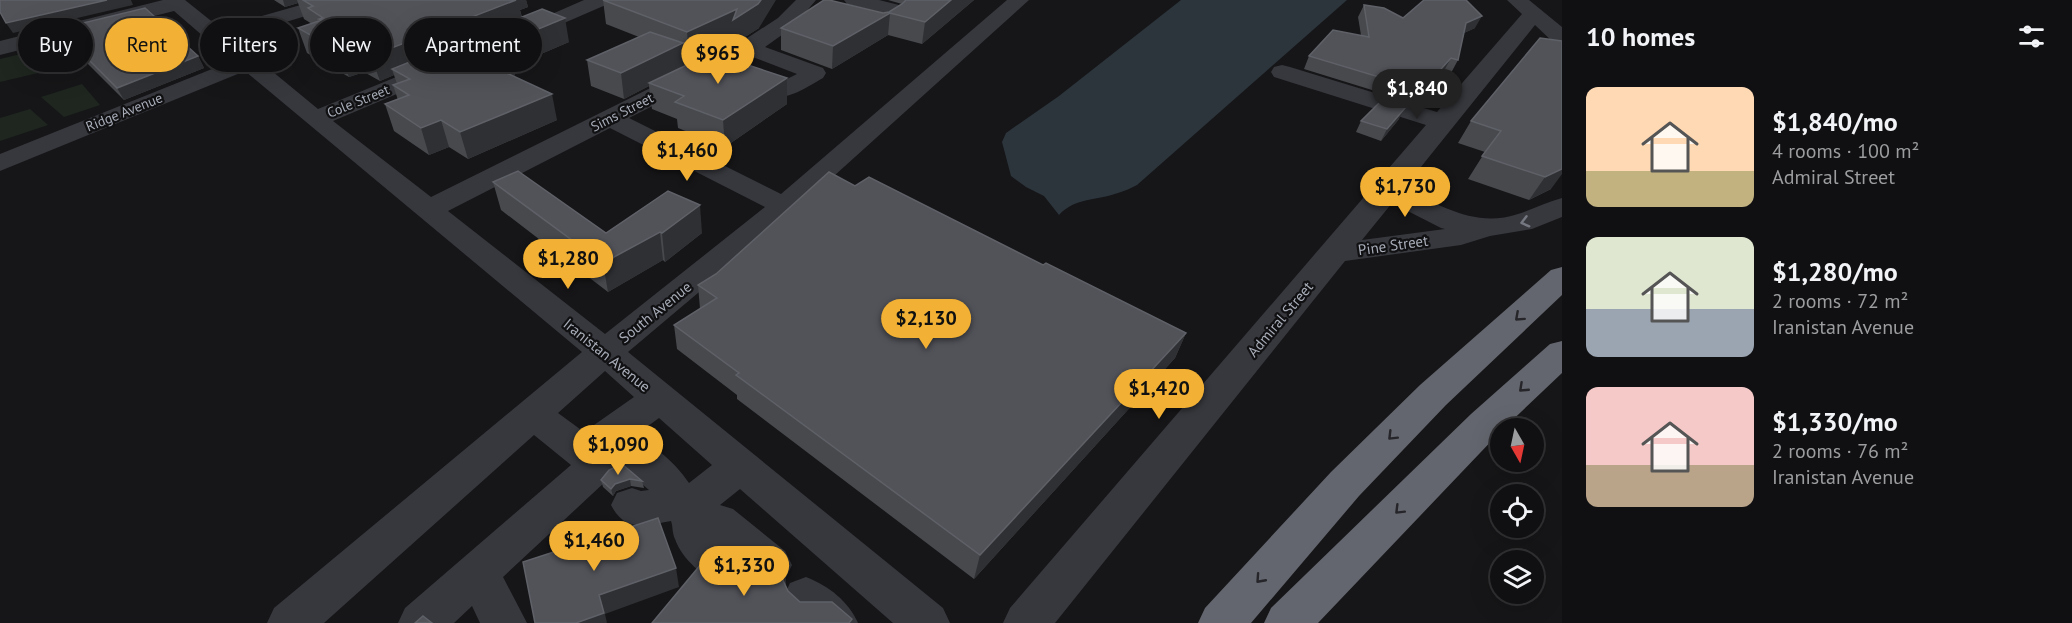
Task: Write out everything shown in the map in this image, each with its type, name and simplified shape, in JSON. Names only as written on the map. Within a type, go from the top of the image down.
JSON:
[{"type":"highway","points":[[1221,623],[1345,484],[1433,394],[1562,277]]},
{"type":"highway","points":[[1287,623],[1484,424],[1562,353]]},
{"type":"street","points":[[278,18],[339,0]]},
{"type":"street","points":[[542,25],[601,0]]},
{"type":"street","name":"South Avenue","points":[[290,623],[605,352],[784,206],[1019,0]]},
{"type":"street","points":[[0,48],[175,2]]},
{"type":"street","name":"Iranistan Avenue","points":[[175,2],[200,23]]},
{"type":"street","name":"Sims Street","points":[[428,210],[748,48],[811,7]]},
{"type":"street","points":[[1525,7],[1562,38]]},
{"type":"street","name":"Admiral Street","points":[[1026,623],[1388,190],[1443,122],[1525,7]]},
{"type":"street","points":[[714,65],[783,92],[815,73],[748,48]]},
{"type":"street","name":"Ridge Avenue","points":[[0,163],[223,72]]},
{"type":"street","name":"Iranistan Avenue","points":[[260,72],[605,352],[927,623]]},
{"type":"street","name":"Cole Street","points":[[315,119],[429,72]]},
{"type":"street","points":[[1282,72],[1443,122]]},
{"type":"street","points":[[609,118],[784,206]]},
{"type":"street","name":"Pine Street","points":[[1388,190],[1451,222],[1486,228]]},
{"type":"street","name":"Pine Street","points":[[1335,254],[1461,236],[1486,228],[1522,224],[1562,207]]},
{"type":"street","points":[[601,474],[660,398]]},
{"type":"street","points":[[534,415],[638,509],[686,508],[718,522],[770,565]]},
{"type":"street","points":[[421,623],[478,574],[631,452],[666,481],[686,508],[695,537],[722,565]]},
{"type":"street","points":[[686,508],[740,466]]},
{"type":"street","points":[[478,574],[504,623]]},
{"type":"shaded area","points":[[1181,0],[1347,0],[1137,185],[1110,196],[1079,202],[1059,215],[1044,196],[1011,176],[1002,142],[1006,133],[1059,96]]},
{"type":"shaded area","points":[[18,55],[18,72],[38,73],[0,82],[0,59]]},
{"type":"shaded area","points":[[82,84],[100,105],[64,117],[41,97]]},
{"type":"shaded area","points":[[30,109],[48,125],[0,141],[0,118]]},
{"type":"building","points":[[0,0],[107,0],[28,18],[18,18],[18,20],[6,23],[0,12]]},
{"type":"building","points":[[303,0],[516,0],[469,18],[404,18],[404,43],[392,48],[392,18],[323,18],[308,8],[313,6]]},
{"type":"building","points":[[603,0],[761,0],[733,20],[737,9],[687,32]]},
{"type":"building","points":[[824,0],[883,13],[889,12],[906,0],[951,0],[925,22],[890,13],[833,46],[781,28]]},
{"type":"building","points":[[1424,0],[1466,0],[1482,16],[1466,23],[1458,60],[1451,58],[1422,90],[1309,56],[1333,30],[1369,37],[1364,5],[1384,8],[1403,18]]},
{"type":"building","points":[[145,8],[156,18],[105,18],[105,72],[158,72],[117,88],[93,64],[93,21]]},
{"type":"building","points":[[542,9],[565,18],[542,27],[542,18],[520,18]]},
{"type":"building","points":[[310,24],[310,35],[298,28]]},
{"type":"building","points":[[650,32],[683,43],[621,73],[587,60]]},
{"type":"building","points":[[1540,38],[1562,41],[1562,169],[1545,177],[1482,156],[1501,131],[1471,121]]},
{"type":"building","points":[[188,47],[198,56],[188,60]]},
{"type":"building","points":[[712,53],[724,57],[716,69],[730,59],[787,78],[723,120],[675,102],[684,96],[649,83]]},
{"type":"building","points":[[404,64],[404,72],[504,72],[552,94],[460,132],[441,120],[421,128],[385,104],[409,95],[393,85],[410,79],[392,69]]},
{"type":"building","points":[[1382,100],[1405,108],[1387,129],[1361,121]]},
{"type":"building","points":[[518,171],[606,233],[668,191],[700,205],[662,233],[603,263],[493,182]]},
{"type":"building","points":[[829,172],[855,186],[869,177],[1043,265],[1046,263],[1186,333],[980,555],[736,375],[739,373],[674,325],[717,298],[698,285],[716,274]]},
{"type":"building","points":[[622,464],[642,481],[630,479],[615,484],[611,489],[601,480],[609,470]]},
{"type":"building","points":[[658,518],[676,568],[599,595],[604,613],[576,623],[535,623],[523,562]]},
{"type":"building","points":[[742,548],[753,557],[769,563],[781,559],[786,564],[781,576],[788,591],[800,602],[832,602],[852,619],[849,623],[652,623],[707,557],[721,563],[736,558]]},
{"type":"building","points":[[423,616],[432,623],[415,623]]}]
